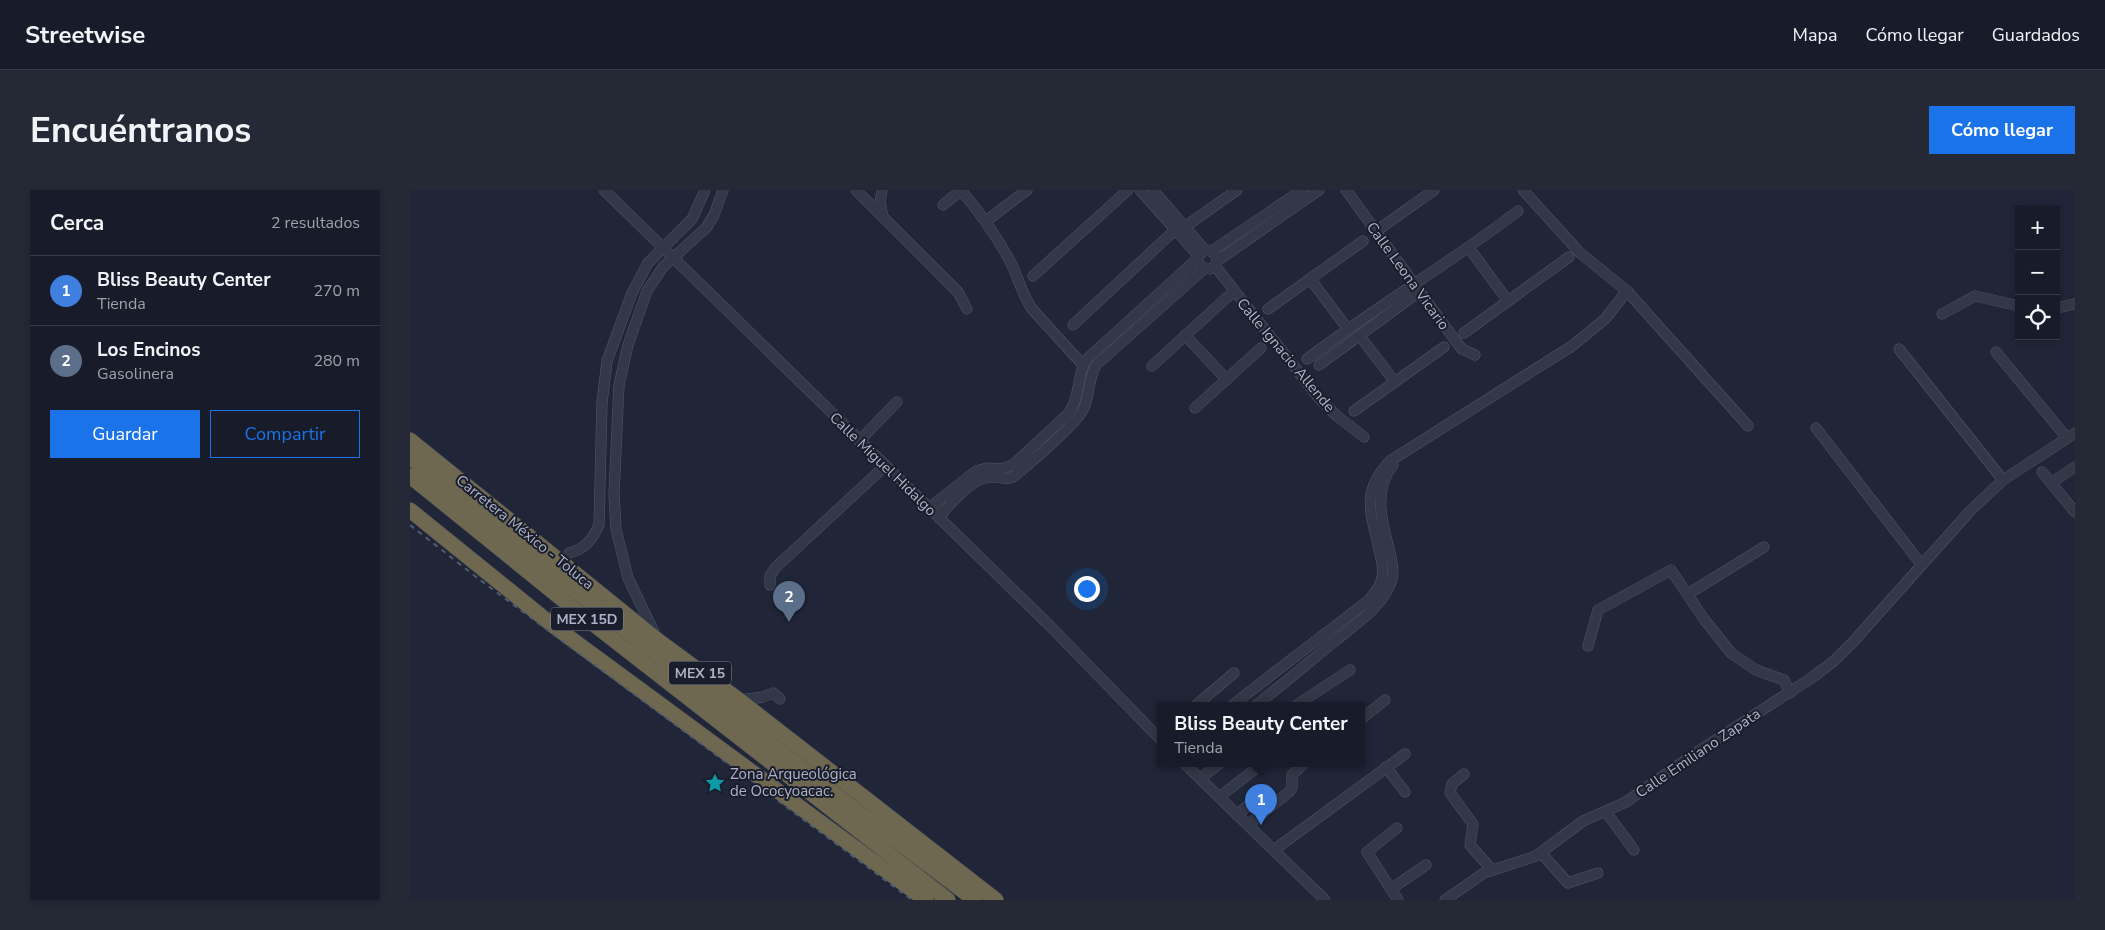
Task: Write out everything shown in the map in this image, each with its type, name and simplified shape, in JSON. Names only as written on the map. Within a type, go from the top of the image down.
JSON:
[{"type":"highway","points":[[410,428],[416,433],[428,454]]},
{"type":"highway","name":"Carretera México - Toluca","points":[[410,440],[660,642],[739,700],[996,900]]},
{"type":"highway","name":"MEX 15D","points":[[410,457],[536,560],[975,900]]},
{"type":"highway","name":"MEX 15D","points":[[410,476],[578,612],[948,900]]},
{"type":"highway","points":[[410,487],[512,569],[578,612]]},
{"type":"highway","name":"MEX 15","points":[[410,510],[550,624],[926,900]]},
{"type":"highway","points":[[546,549],[569,553]]},
{"type":"street","name":"Calle Miguel Hidalgo","points":[[604,190],[1050,626],[1157,734]]},
{"type":"street","points":[[569,553],[581,550],[594,535],[599,525],[602,403],[607,361],[632,293],[648,262],[692,219],[705,190]]},
{"type":"street","points":[[660,642],[642,610],[628,578],[616,530],[619,385],[628,345],[647,291],[656,276],[706,228],[714,215],[723,190]]},
{"type":"street","points":[[856,190],[958,292],[967,309]]},
{"type":"street","points":[[882,190],[880,203],[882,217]]},
{"type":"street","points":[[929,508],[945,501],[968,482],[983,478],[1008,479],[1018,473],[1078,418],[1084,409],[1083,365],[1032,310],[1013,267],[986,221],[961,190],[942,205]]},
{"type":"street","points":[[986,221],[1027,190]]},
{"type":"street","points":[[1033,276],[1128,190]]},
{"type":"street","points":[[1140,190],[1175,230],[1203,254]]},
{"type":"street","points":[[1153,190],[1186,226],[1203,254],[1200,267],[1204,269]]},
{"type":"street","points":[[1186,226],[1237,190]]},
{"type":"street","points":[[1083,365],[1203,254],[1302,190]]},
{"type":"street","points":[[1083,392],[1096,365],[1204,269],[1210,269],[1319,190]]},
{"type":"street","name":"Calle Leona Vicario","points":[[1346,190],[1462,349],[1475,355]]},
{"type":"street","points":[[1375,232],[1434,190]]},
{"type":"street","points":[[1523,190],[1580,253],[1627,291],[1748,426]]},
{"type":"street","points":[[1319,365],[1417,287],[1518,211]]},
{"type":"street","points":[[692,219],[706,228]]},
{"type":"street","points":[[1073,325],[1175,230]]},
{"type":"street","points":[[1268,309],[1363,241]]},
{"type":"street","points":[[1469,248],[1508,301]]},
{"type":"street","name":"Calle Ignacio Allende","points":[[1203,254],[1216,255],[1216,264],[1234,291],[1319,398],[1337,416],[1364,437]]},
{"type":"street","points":[[1464,333],[1569,257]]},
{"type":"street","points":[[1311,280],[1347,328]]},
{"type":"street","points":[[1307,359],[1347,328],[1417,287]]},
{"type":"street","points":[[1152,366],[1234,291]]},
{"type":"street","points":[[1383,569],[1370,505],[1370,493],[1378,473],[1403,452],[1585,336],[1605,319],[1627,291]]},
{"type":"street","points":[[1942,314],[1975,296],[2015,305]]},
{"type":"street","points":[[2060,307],[2075,304]]},
{"type":"street","points":[[1185,335],[1226,380]]},
{"type":"street","points":[[1359,335],[1394,382]]},
{"type":"street","points":[[1354,412],[1444,347]]},
{"type":"street","points":[[1195,408],[1261,348]]},
{"type":"street","points":[[1898,349],[2003,480]]},
{"type":"street","points":[[1996,352],[2071,435]]},
{"type":"street","points":[[859,440],[897,402]]},
{"type":"street","points":[[1816,428],[1921,564]]},
{"type":"street","name":"Calle Emiliano Zapata","points":[[1444,900],[1492,870],[1524,861],[1541,853],[1583,821],[1626,802],[1697,752],[1790,693],[1834,661],[1854,642],[1921,564],[1970,511],[2003,480],[2071,435]]},
{"type":"street","points":[[1260,702],[1364,617],[1383,598],[1391,584],[1393,574],[1392,561],[1382,518],[1380,493],[1383,479],[1403,452]]},
{"type":"street","points":[[770,585],[770,576],[775,568],[885,466]]},
{"type":"street","points":[[2051,483],[2075,467]]},
{"type":"street","points":[[2042,472],[2075,512]]},
{"type":"street","points":[[939,518],[945,501]]},
{"type":"street","points":[[1236,702],[1370,600],[1382,580],[1388,544]]},
{"type":"street","points":[[1688,594],[1764,547]]},
{"type":"street","points":[[1588,646],[1598,610],[1668,570],[1673,571],[1704,619],[1732,653],[1756,670],[1784,680],[1790,693]]},
{"type":"street","points":[[1301,702],[1350,670]]},
{"type":"street","points":[[1199,702],[1234,673]]},
{"type":"street","points":[[739,700],[777,696]]},
{"type":"street","points":[[1365,716],[1385,700]]},
{"type":"street","points":[[1274,850],[1405,754]]},
{"type":"street","points":[[1188,767],[1325,900]]},
{"type":"street","points":[[1201,778],[1215,767]]},
{"type":"street","points":[[1220,797],[1258,767]]},
{"type":"street","points":[[1248,825],[1292,788],[1292,775],[1300,767]]},
{"type":"street","points":[[1386,768],[1405,792]]},
{"type":"street","points":[[1464,774],[1452,784],[1450,793],[1472,824],[1470,845],[1492,870]]},
{"type":"street","points":[[1237,815],[1266,790]]},
{"type":"street","points":[[1606,812],[1634,850]]},
{"type":"street","points":[[1398,828],[1367,852],[1398,900]]},
{"type":"street","points":[[1541,853],[1568,882],[1598,873]]},
{"type":"street","points":[[1391,889],[1426,865]]},
{"type":"railway","points":[[410,525],[480,580],[912,900]]},
{"type":"place","name":"Los Encinos","points":[[789,622]]},
{"type":"place","name":"Zona Arqueológica de Ococyoacac.","points":[[715,783]]},
{"type":"place","name":"Bliss Beauty Center","points":[[1261,825]]}]
